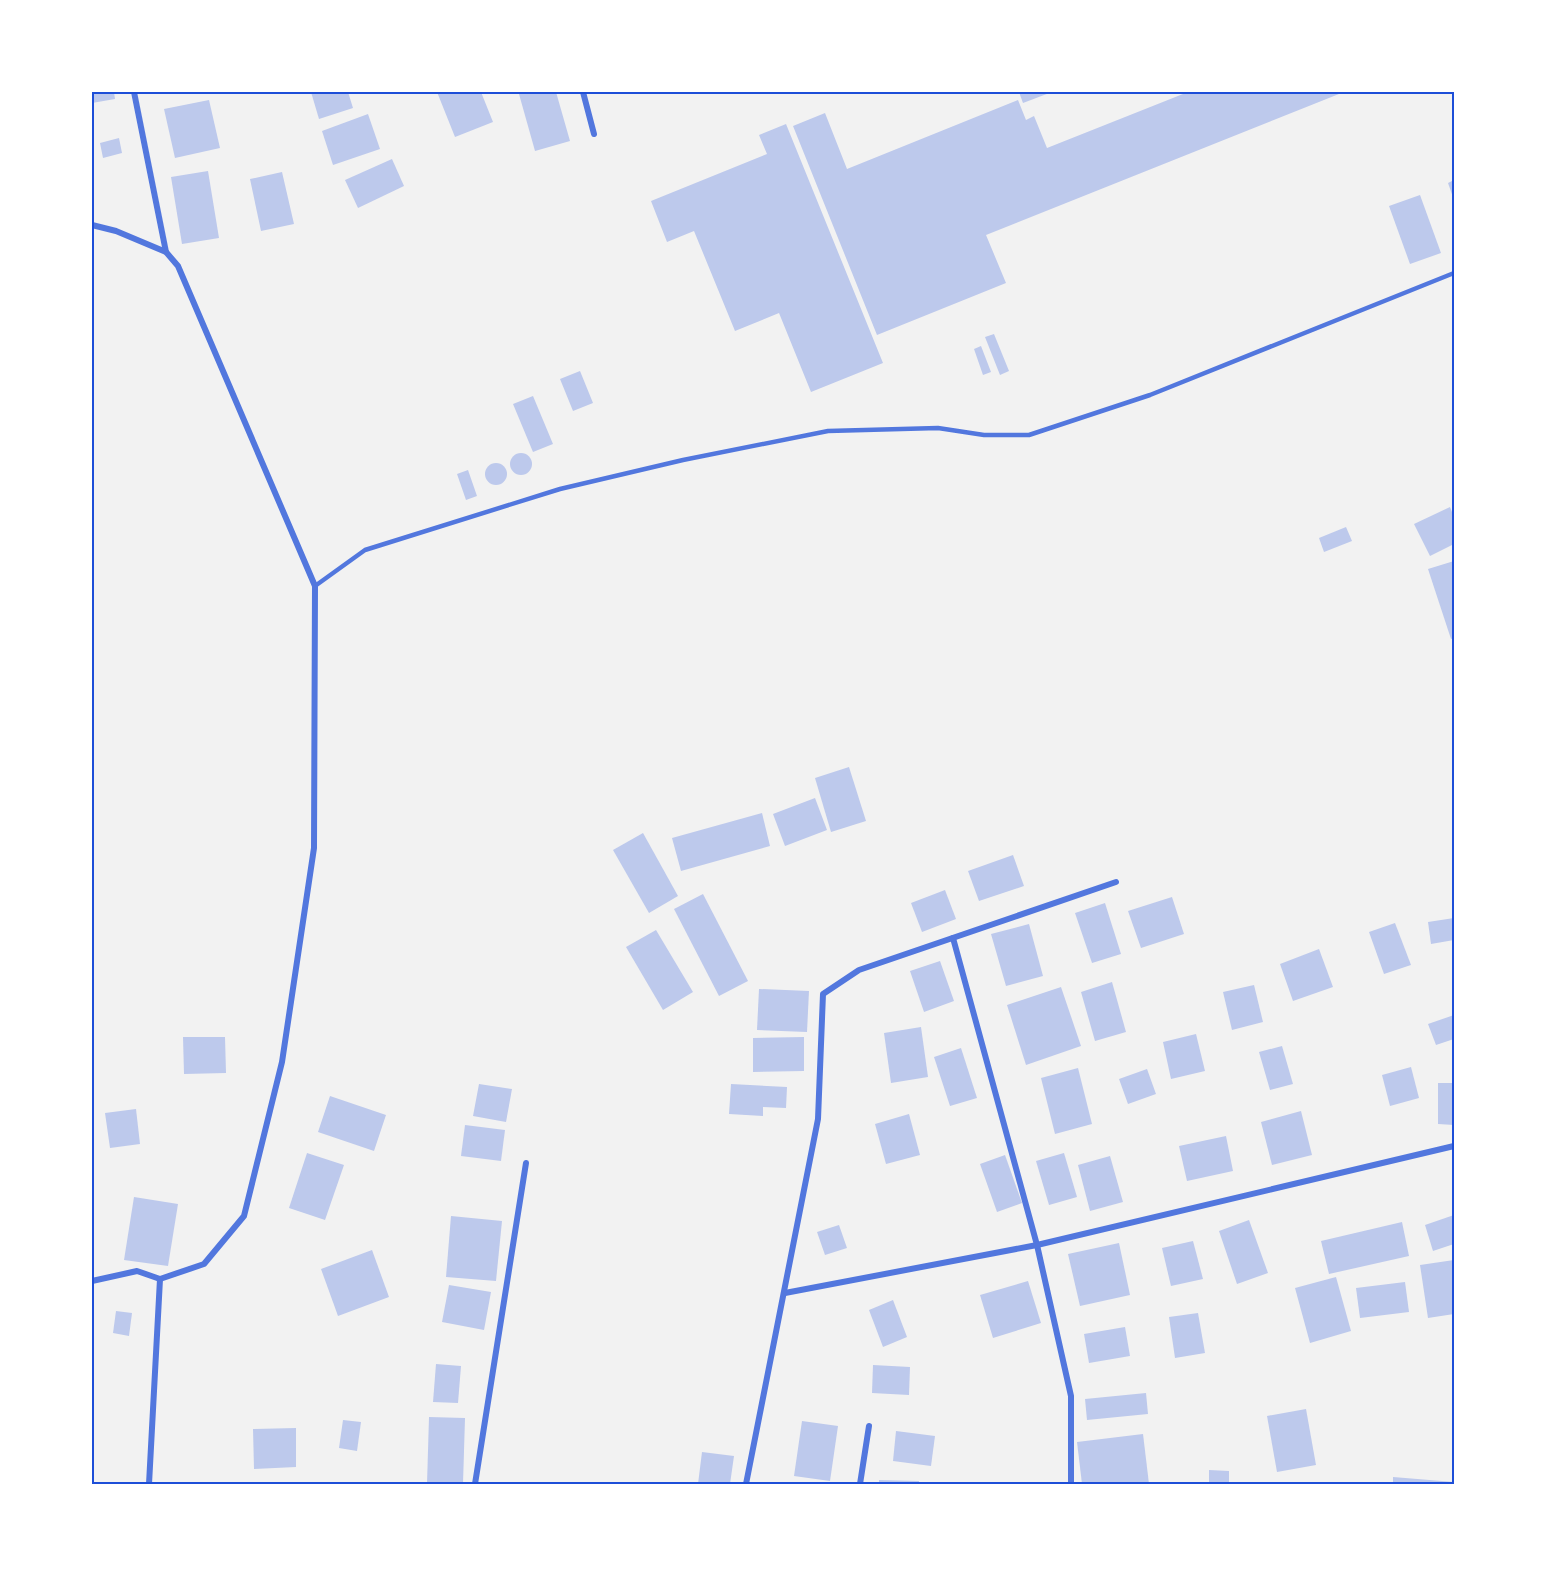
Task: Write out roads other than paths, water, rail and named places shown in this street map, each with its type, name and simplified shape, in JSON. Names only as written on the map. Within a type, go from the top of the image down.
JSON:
[{"type":"street","points":[[134,92],[166,252]]},
{"type":"street","points":[[584,92],[594,134]]},
{"type":"street","points":[[92,225],[116,231],[166,252],[178,266],[315,586],[314,848],[282,1062],[244,1216],[204,1264],[160,1279],[137,1271],[92,1281]]},
{"type":"street","points":[[746,1485],[818,1119],[823,994],[859,970],[1116,882]]},
{"type":"street","points":[[953,938],[1037,1245],[1071,1396],[1071,1485]]},
{"type":"street","points":[[785,1293],[1037,1245],[1455,1146]]},
{"type":"street","points":[[475,1485],[526,1163]]},
{"type":"street","points":[[148,1485],[160,1279]]},
{"type":"street","points":[[860,1485],[869,1425]]},
{"type":"lane","points":[[315,586],[355,556],[375,546],[560,489],[683,460],[828,431],[938,428],[984,435],[1029,435],[1150,395],[1455,273]]}]
